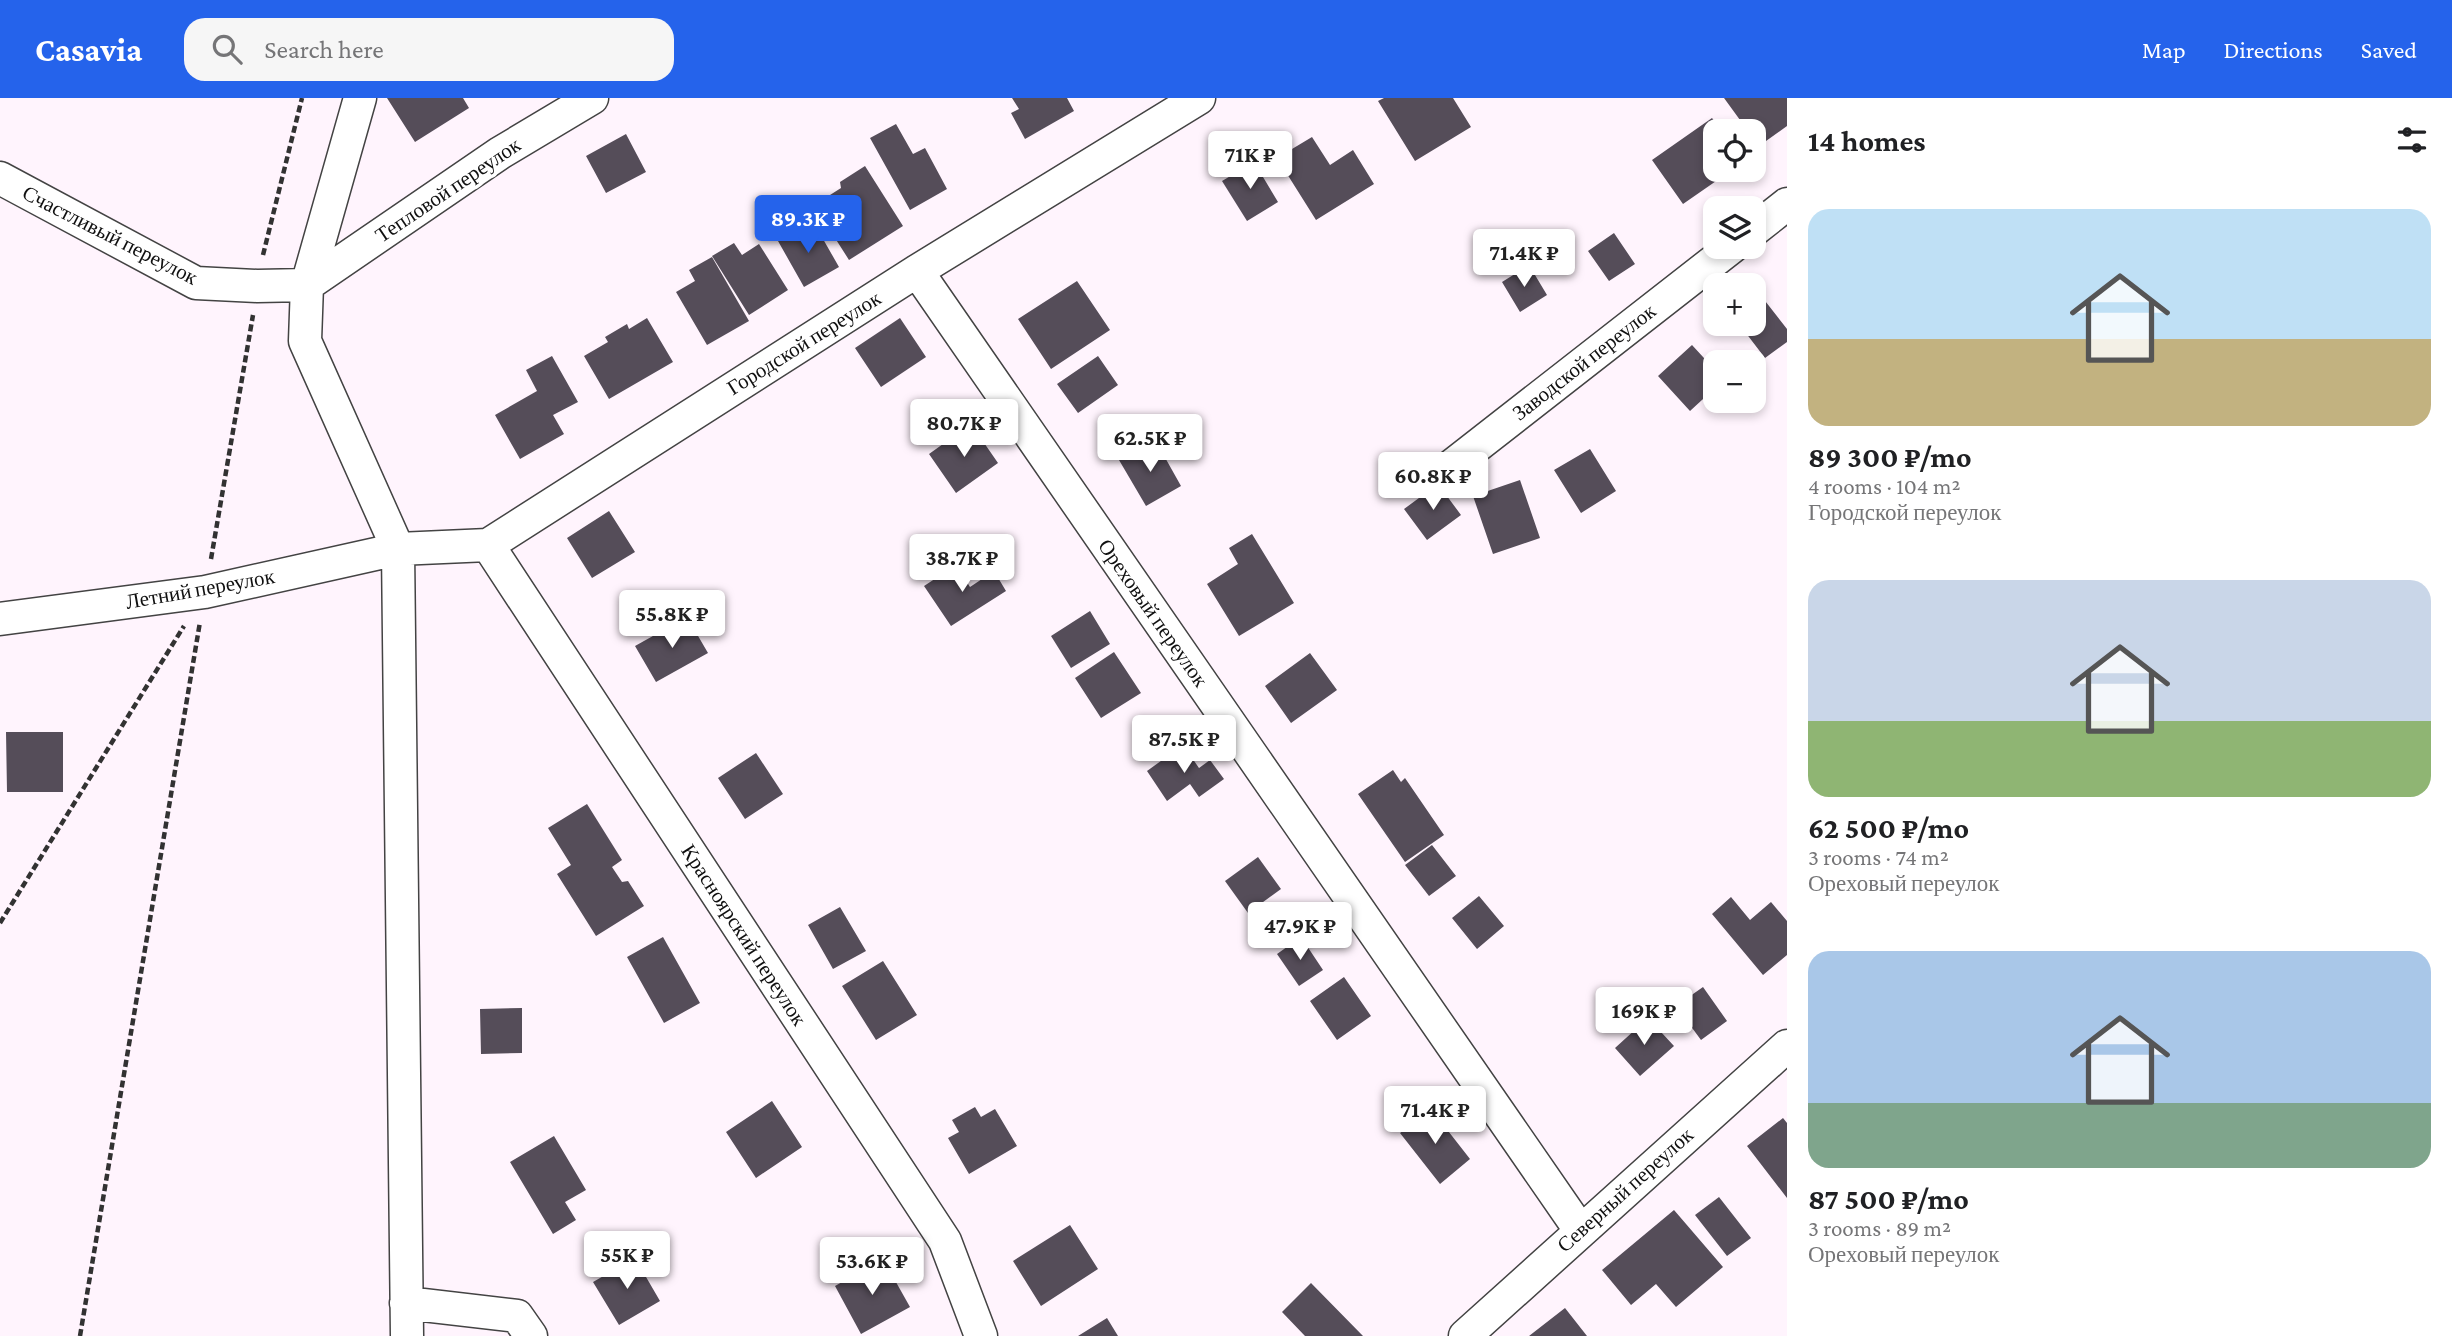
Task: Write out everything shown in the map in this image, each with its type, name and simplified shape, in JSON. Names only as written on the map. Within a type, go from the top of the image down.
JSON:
[{"type":"street","points":[[360,98],[307,285],[305,341],[398,550],[407,1336]]},
{"type":"street","name":"Тепловой переулок","points":[[307,285],[500,153],[592,98]]},
{"type":"street","name":"Городской переулок","points":[[398,550],[488,545],[917,271],[1199,98]]},
{"type":"street","name":"Счастливый переулок","points":[[0,178],[196,283],[307,285]]},
{"type":"street","points":[[1766,221],[1787,204]]},
{"type":"street","name":"Заводской переулок","points":[[1436,478],[1717,259]]},
{"type":"street","name":"Ореховый переулок","points":[[917,271],[1580,1230]]},
{"type":"street","name":"Красноярский переулок","points":[[488,545],[945,1241],[981,1336]]},
{"type":"street","name":"Летний переулок","points":[[0,619],[205,592],[398,550]]},
{"type":"street","name":"Северный переулок","points":[[1465,1336],[1787,1046]]},
{"type":"street","points":[[406,1303],[517,1316],[531,1336]]},
{"type":"path","points":[[80,1336],[257,286],[302,98]]},
{"type":"path","points":[[0,923],[205,592]]},
{"type":"building","points":[[387,98],[463,98],[469,108],[415,142]]},
{"type":"building","points":[[1012,98],[1067,98],[1074,111],[1025,139],[1011,113],[1019,109]]},
{"type":"building","points":[[1384,98],[1453,98],[1471,127],[1415,161],[1378,101]]},
{"type":"building","points":[[1724,98],[1787,98],[1787,126],[1766,141],[1766,119],[1739,119]]},
{"type":"building","points":[[896,124],[913,154],[925,148],[947,189],[910,210],[870,138]]},
{"type":"building","points":[[1703,124],[1703,182],[1715,182],[1683,204],[1652,160]]},
{"type":"building","points":[[626,134],[646,172],[606,193],[586,156]]},
{"type":"building","points":[[1312,137],[1330,165],[1353,150],[1374,184],[1316,220],[1277,158]]},
{"type":"building","points":[[1254,162],[1278,202],[1247,221],[1222,181]]},
{"type":"building","points":[[865,166],[903,226],[849,260],[835,238],[851,228],[830,195],[841,188],[840,182]]},
{"type":"building","points":[[805,225],[812,237],[819,232],[839,267],[804,287],[778,241]]},
{"type":"building","points":[[1614,233],[1635,264],[1609,281],[1588,251]]},
{"type":"building","points":[[734,243],[742,255],[759,244],[788,290],[749,315],[712,256]]},
{"type":"building","points":[[712,257],[749,321],[707,345],[676,292],[695,281],[689,270]]},
{"type":"building","points":[[1529,265],[1547,295],[1520,312],[1502,282]]},
{"type":"building","points":[[1077,281],[1110,330],[1051,369],[1018,319]]},
{"type":"building","points":[[1766,302],[1787,329],[1787,342],[1766,357],[1766,350],[1759,350],[1748,336],[1766,336]]},
{"type":"building","points":[[647,318],[673,362],[609,399],[584,356],[608,342],[605,337],[627,324],[629,329]]},
{"type":"building","points":[[900,318],[926,357],[881,387],[855,348]]},
{"type":"building","points":[[1692,345],[1703,357],[1703,399],[1690,411],[1658,376]]},
{"type":"building","points":[[552,356],[578,402],[553,415],[564,434],[520,459],[495,415],[537,391],[526,370]]},
{"type":"building","points":[[1098,356],[1118,385],[1078,413],[1057,384]]},
{"type":"building","points":[[971,424],[998,463],[956,493],[929,454]]},
{"type":"building","points":[[1158,445],[1181,486],[1146,506],[1119,460],[1140,448],[1144,453]]},
{"type":"building","points":[[1590,449],[1616,491],[1581,513],[1554,470]]},
{"type":"building","points":[[1520,480],[1540,538],[1493,554],[1473,496]]},
{"type":"building","points":[[1438,484],[1461,515],[1427,540],[1404,509]]},
{"type":"building","points":[[609,511],[635,552],[592,578],[567,538]]},
{"type":"building","points":[[1252,534],[1294,603],[1239,636],[1207,584],[1238,564],[1229,548]]},
{"type":"building","points":[[956,565],[970,587],[994,571],[1006,591],[951,626],[924,586]]},
{"type":"building","points":[[1090,611],[1110,644],[1071,668],[1051,636]]},
{"type":"building","points":[[687,617],[708,653],[656,682],[635,646]]},
{"type":"building","points":[[1114,652],[1141,693],[1101,718],[1075,678]]},
{"type":"building","points":[[1310,653],[1337,690],[1291,723],[1265,686]]},
{"type":"building","points":[[6,732],[63,732],[63,792],[7,792]]},
{"type":"building","points":[[1183,745],[1199,768],[1210,760],[1224,779],[1199,797],[1190,784],[1167,801],[1147,771]]},
{"type":"building","points":[[756,753],[783,794],[745,819],[718,778]]},
{"type":"building","points":[[1393,770],[1401,782],[1405,778],[1444,835],[1405,862],[1358,794]]},
{"type":"building","points":[[587,804],[622,860],[612,867],[622,882],[628,881],[644,906],[596,936],[557,874],[571,865],[548,828]]},
{"type":"building","points":[[1432,845],[1456,876],[1429,896],[1405,865]]},
{"type":"building","points":[[1258,857],[1281,889],[1248,913],[1225,881]]},
{"type":"building","points":[[1479,896],[1504,926],[1477,949],[1452,918]]},
{"type":"building","points":[[1731,897],[1750,920],[1771,902],[1787,921],[1787,955],[1763,975],[1712,914]]},
{"type":"building","points":[[840,907],[866,951],[833,969],[808,925]]},
{"type":"building","points":[[663,937],[700,1003],[664,1023],[627,957]]},
{"type":"building","points":[[1301,937],[1323,970],[1299,986],[1277,954]]},
{"type":"building","points":[[883,961],[917,1015],[876,1040],[842,986]]},
{"type":"building","points":[[1344,977],[1371,1016],[1337,1040],[1310,1001]]},
{"type":"building","points":[[1703,987],[1727,1021],[1701,1040],[1676,1006]]},
{"type":"building","points":[[522,1008],[522,1053],[481,1054],[480,1009]]},
{"type":"building","points":[[1648,1018],[1674,1046],[1640,1076],[1615,1048]]},
{"type":"building","points":[[772,1101],[802,1147],[756,1178],[726,1132]]},
{"type":"building","points":[[975,1107],[981,1117],[995,1109],[1017,1146],[969,1174],[948,1138],[959,1132],[952,1120]]},
{"type":"building","points":[[1431,1109],[1470,1159],[1440,1184],[1400,1133]]},
{"type":"building","points":[[1783,1118],[1787,1123],[1787,1198],[1747,1146]]},
{"type":"building","points":[[554,1136],[586,1190],[565,1202],[576,1220],[553,1234],[510,1162]]},
{"type":"building","points":[[1719,1197],[1751,1238],[1727,1256],[1695,1215]]},
{"type":"building","points":[[1674,1210],[1723,1267],[1676,1307],[1656,1284],[1631,1305],[1602,1270]]},
{"type":"building","points":[[1070,1225],[1098,1269],[1041,1306],[1013,1261]]},
{"type":"building","points":[[635,1258],[660,1301],[619,1325],[593,1282]]},
{"type":"building","points":[[883,1259],[910,1307],[861,1334],[835,1286]]},
{"type":"building","points":[[1311,1283],[1363,1336],[1305,1336],[1282,1312]]},
{"type":"building","points":[[1565,1308],[1587,1336],[1529,1336]]},
{"type":"building","points":[[1107,1318],[1118,1336],[1078,1336]]}]
